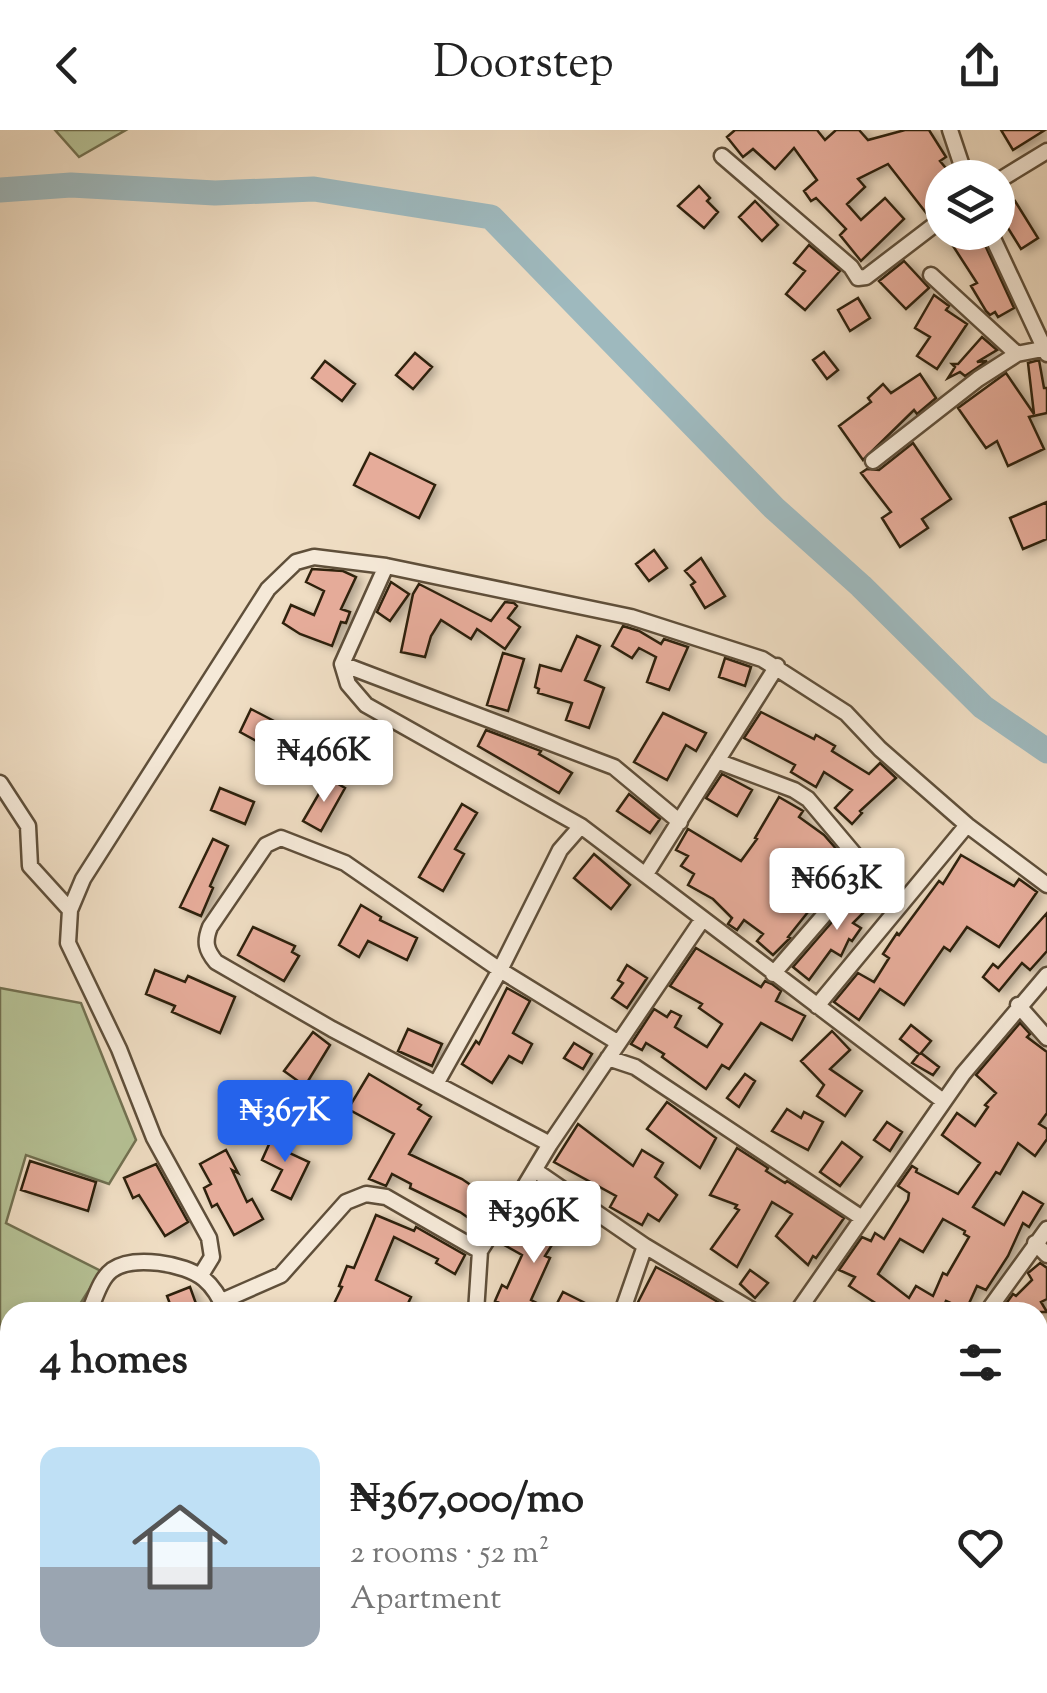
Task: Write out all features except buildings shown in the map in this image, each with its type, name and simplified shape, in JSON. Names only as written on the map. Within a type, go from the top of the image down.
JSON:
[{"type":"street","points":[[950,130],[960,160]]},
{"type":"street","points":[[1015,171],[1047,151]]},
{"type":"street","points":[[722,156],[851,267],[858,278],[866,277],[925,233]]},
{"type":"street","points":[[873,462],[963,389],[1017,354],[1046,351],[998,250]]},
{"type":"street","points":[[931,275],[1017,354]]},
{"type":"street","points":[[200,1275],[212,1257],[209,1238],[154,1138],[119,1049],[68,944],[70,910],[83,879],[268,589],[296,562],[314,558],[386,566],[631,617],[742,650],[777,666],[860,724],[880,750],[967,825],[1047,884]]},
{"type":"street","points":[[386,566],[342,664],[348,684],[366,705],[580,826],[943,1101]]},
{"type":"street","points":[[342,664],[614,767],[680,822]]},
{"type":"street","points":[[646,874],[777,666]]},
{"type":"street","points":[[717,762],[794,790],[808,799],[899,907]]},
{"type":"street","points":[[0,782],[28,826],[30,866],[70,910]]},
{"type":"street","points":[[816,1006],[967,825]]},
{"type":"street","points":[[436,1084],[500,970],[560,850],[580,826]]},
{"type":"street","points":[[550,1144],[216,962],[205,940],[210,927],[266,845],[281,838],[345,863],[500,970],[618,1042]]},
{"type":"street","points":[[773,974],[864,869]]},
{"type":"street","points":[[477,1302],[480,1252],[702,920]]},
{"type":"street","points":[[805,1302],[943,1101],[1018,1005],[1047,975]]},
{"type":"street","points":[[1018,1005],[1047,1038]]},
{"type":"street","points":[[608,1058],[635,1067],[862,1218]]},
{"type":"street","points":[[536,1171],[645,1246],[738,1302]]},
{"type":"street","points":[[233,1302],[281,1275],[346,1202],[366,1194],[386,1197],[480,1252]]},
{"type":"street","points":[[994,1302],[1047,1229]]},
{"type":"street","points":[[1035,1242],[1047,1255]]},
{"type":"street","points":[[625,1302],[645,1246]]},
{"type":"street","points":[[94,1302],[108,1273],[123,1264],[142,1262],[200,1275],[220,1302]]},
{"type":"green space","points":[[55,130],[126,130],[79,157]]},
{"type":"green space","points":[[0,988],[81,1003],[136,1140],[109,1184],[26,1155],[6,1223],[101,1271],[81,1302],[0,1302]]},
{"type":"waterway","points":[[0,190],[71,185],[215,193],[314,189],[491,217],[774,508],[861,586],[983,707],[1047,751]]}]
